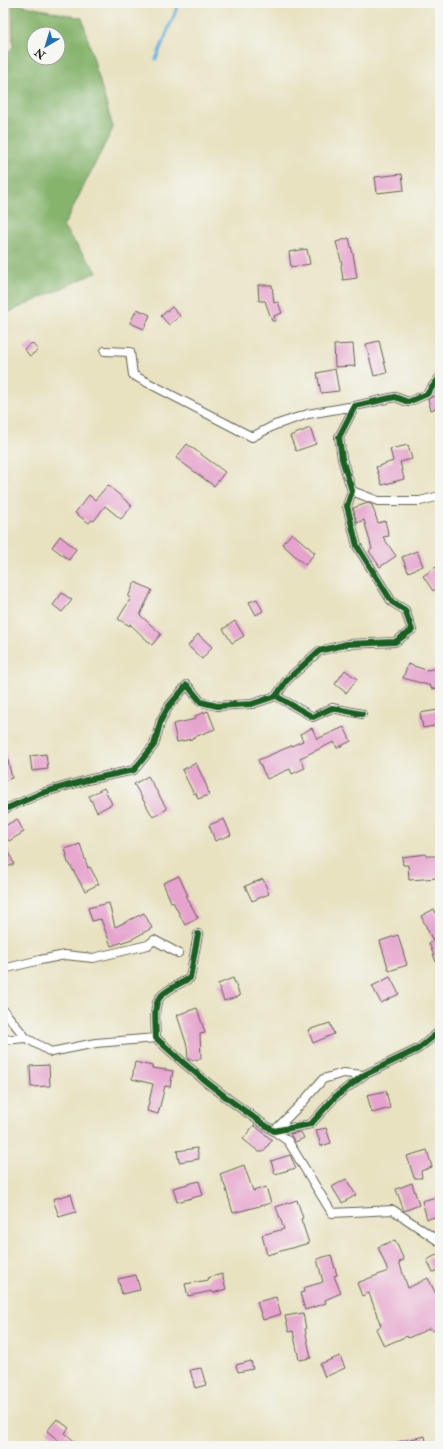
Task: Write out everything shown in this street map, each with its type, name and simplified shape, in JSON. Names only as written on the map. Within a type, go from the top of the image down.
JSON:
[{"type":"street","points":[[105,351],[130,352],[133,375],[252,437],[275,425],[308,414],[395,397],[408,402],[427,394],[440,377]]},
{"type":"street","points":[[3,810],[42,793],[87,780],[134,770],[154,745],[161,720],[169,706],[187,685],[201,702],[216,706],[252,704],[276,696],[287,680],[319,650],[347,644],[395,642],[412,630],[405,610],[392,602],[358,546],[347,506],[352,491],[342,459],[339,437],[355,406]]},
{"type":"street","points":[[352,491],[378,501],[420,501],[440,496]]},
{"type":"street","points":[[276,696],[313,717],[332,708],[362,714]]},
{"type":"street","points":[[198,934],[190,978],[159,997],[155,1008],[156,1038],[190,1069],[233,1104],[288,1141],[332,1213],[394,1210],[440,1242]]},
{"type":"street","points":[[3,969],[65,955],[93,958],[148,946],[154,940],[178,953]]},
{"type":"street","points":[[3,1010],[26,1038],[51,1052],[96,1043],[156,1038]]},
{"type":"street","points":[[274,1131],[312,1124],[335,1097],[364,1075],[418,1049],[440,1031]]},
{"type":"street","points":[[3,1040],[26,1038]]},
{"type":"street","points":[[274,1131],[303,1102],[322,1079],[343,1073],[364,1075]]},
{"type":"green space","points":[[12,3],[82,18],[113,128],[63,227],[97,272],[3,315],[3,57],[13,47]]},
{"type":"building","points":[[402,174],[404,190],[377,193],[375,177]]},
{"type":"building","points":[[349,238],[357,278],[343,280],[342,264],[336,242]]},
{"type":"building","points":[[307,249],[310,264],[291,267],[289,252]]},
{"type":"building","points":[[258,285],[272,285],[274,303],[278,302],[282,313],[274,316],[275,321],[272,321],[265,301],[259,301]]},
{"type":"building","points":[[172,307],[180,316],[169,325],[161,316]]},
{"type":"building","points":[[137,309],[150,315],[144,329],[130,323]]},
{"type":"building","points":[[379,341],[387,373],[374,376],[366,344]]},
{"type":"building","points":[[32,343],[38,350],[30,356],[24,349]]},
{"type":"building","points":[[353,344],[355,366],[335,367],[334,345]]},
{"type":"building","points":[[335,369],[339,391],[321,393],[317,373]]},
{"type":"building","points":[[440,394],[440,407],[431,410],[428,399]]},
{"type":"building","points":[[310,428],[316,444],[296,451],[290,436]]},
{"type":"building","points":[[187,444],[225,472],[214,486],[176,458]]},
{"type":"building","points":[[408,445],[412,459],[400,462],[404,479],[382,485],[376,467],[393,461],[390,449]]},
{"type":"building","points":[[108,485],[132,506],[121,519],[105,506],[94,521],[92,520],[89,523],[75,513],[89,495],[95,500]]},
{"type":"building","points":[[368,503],[372,505],[378,523],[385,521],[389,536],[383,537],[396,556],[380,567],[369,551],[372,549],[364,520],[357,523],[353,508]]},
{"type":"building","points":[[292,533],[315,553],[305,565],[282,544]]},
{"type":"building","points":[[60,536],[76,549],[69,560],[52,547]]},
{"type":"building","points":[[417,551],[423,566],[408,572],[402,557]]},
{"type":"building","points":[[436,567],[440,573],[440,586],[433,591],[423,576]]},
{"type":"building","points":[[135,582],[152,590],[140,615],[161,634],[152,645],[130,624],[130,626],[118,619],[131,598],[128,597]]},
{"type":"building","points":[[62,593],[72,600],[62,612],[53,605]]},
{"type":"building","points":[[257,599],[263,611],[256,615],[249,602]]},
{"type":"building","points":[[235,621],[244,636],[232,643],[223,629]]},
{"type":"building","points":[[198,634],[212,647],[202,659],[188,646]]},
{"type":"building","points":[[408,664],[426,670],[440,668],[440,688],[431,689],[431,686],[403,678]]},
{"type":"building","points":[[345,670],[357,679],[346,693],[335,684]]},
{"type":"building","points":[[438,710],[440,725],[423,728],[420,713]]},
{"type":"building","points":[[208,711],[215,729],[192,739],[177,742],[173,724],[196,719],[195,716]]},
{"type":"building","points":[[344,727],[351,741],[337,748],[334,742],[300,758],[305,768],[292,774],[290,769],[267,779],[258,760],[303,741],[300,734],[312,728],[317,739]]},
{"type":"building","points":[[6,752],[12,778],[3,781],[3,753]]},
{"type":"building","points":[[46,754],[48,769],[32,771],[30,756]]},
{"type":"building","points":[[196,763],[209,795],[198,799],[182,770]]},
{"type":"building","points":[[148,776],[167,809],[153,817],[134,784]]},
{"type":"building","points":[[104,788],[112,804],[97,812],[89,796]]},
{"type":"building","points":[[17,819],[24,832],[9,841],[3,832],[3,827]]},
{"type":"building","points":[[224,819],[231,835],[215,841],[209,825]]},
{"type":"building","points":[[3,838],[14,864],[3,869]]},
{"type":"building","points":[[80,844],[88,868],[90,867],[99,884],[85,891],[68,863],[65,849]]},
{"type":"building","points":[[426,854],[426,856],[440,856],[440,869],[438,869],[439,878],[409,880],[408,865],[403,865],[402,857]]},
{"type":"building","points":[[179,876],[188,896],[186,896],[198,918],[185,925],[173,902],[171,902],[163,883]]},
{"type":"building","points":[[263,879],[269,894],[252,901],[245,886]]},
{"type":"building","points":[[109,903],[115,927],[144,913],[152,928],[132,939],[111,946],[101,919],[92,921],[88,908]]},
{"type":"building","points":[[434,909],[440,921],[439,970],[429,943],[433,941],[421,916]]},
{"type":"building","points":[[398,935],[407,965],[389,971],[380,941]]},
{"type":"building","points":[[390,977],[399,994],[381,1003],[372,986]]},
{"type":"building","points":[[233,978],[240,996],[224,1001],[218,984]]},
{"type":"building","points":[[197,1008],[205,1033],[200,1034],[201,1059],[188,1060],[187,1046],[177,1015]]},
{"type":"building","points":[[330,1023],[334,1034],[313,1043],[308,1030]]},
{"type":"building","points":[[135,1062],[152,1066],[152,1068],[173,1071],[170,1087],[165,1086],[158,1114],[147,1111],[153,1084],[132,1079]]},
{"type":"building","points":[[49,1065],[50,1086],[31,1087],[30,1066]]},
{"type":"building","points":[[386,1091],[390,1108],[372,1113],[367,1095]]},
{"type":"building","points":[[254,1125],[272,1140],[263,1152],[259,1152],[243,1139]]},
{"type":"building","points":[[326,1128],[331,1143],[321,1146],[316,1130]]},
{"type":"building","points":[[301,1132],[304,1138],[295,1142],[290,1134]]},
{"type":"building","points":[[197,1148],[199,1159],[179,1162],[177,1151]]},
{"type":"building","points":[[427,1150],[432,1167],[421,1171],[422,1178],[414,1178],[407,1156]]},
{"type":"building","points":[[290,1155],[296,1168],[275,1174],[271,1161]]},
{"type":"building","points":[[244,1165],[253,1191],[266,1187],[271,1203],[233,1213],[220,1174]]},
{"type":"building","points":[[346,1179],[356,1195],[342,1203],[332,1187]]},
{"type":"building","points":[[199,1181],[203,1195],[177,1202],[173,1188]]},
{"type":"building","points":[[412,1183],[419,1205],[404,1211],[396,1189]]},
{"type":"building","points":[[71,1194],[76,1212],[59,1217],[53,1199]]},
{"type":"building","points":[[440,1196],[440,1216],[427,1219],[422,1201]]},
{"type":"building","points":[[297,1200],[303,1218],[301,1219],[309,1243],[267,1255],[262,1235],[284,1229],[276,1207]]},
{"type":"building","points":[[395,1240],[404,1260],[399,1262],[408,1288],[428,1278],[440,1302],[440,1327],[432,1331],[431,1328],[408,1338],[407,1336],[384,1346],[376,1329],[381,1326],[369,1293],[362,1296],[357,1283],[388,1271],[378,1247]]},
{"type":"building","points":[[440,1253],[440,1269],[433,1272],[427,1260]]},
{"type":"building","points":[[331,1255],[337,1275],[334,1276],[341,1293],[325,1300],[326,1303],[305,1310],[300,1293],[304,1292],[303,1288],[323,1282],[317,1259]]},
{"type":"building","points":[[222,1274],[226,1289],[213,1293],[212,1291],[188,1296],[185,1284],[209,1280],[208,1278]]},
{"type":"building","points":[[136,1275],[140,1290],[122,1294],[118,1279]]},
{"type":"building","points":[[276,1297],[281,1314],[263,1320],[257,1302]]},
{"type":"building","points":[[303,1313],[311,1358],[299,1360],[293,1331],[289,1332],[285,1316]]},
{"type":"building","points":[[340,1356],[345,1368],[325,1377],[320,1364]]},
{"type":"building","points":[[251,1361],[253,1369],[238,1372],[236,1365]]},
{"type":"building","points":[[201,1368],[206,1385],[195,1388],[190,1370]]},
{"type":"building","points":[[57,1419],[69,1428],[65,1433],[80,1446],[65,1446],[47,1431]]},
{"type":"building","points":[[425,1436],[427,1446],[397,1446],[397,1442]]},
{"type":"waterway","points":[[156,59],[179,3]]},
{"type":"cycle path","points":[[362,714],[332,708],[313,717],[276,696],[287,680],[319,651],[347,644],[395,642],[412,630],[405,610],[392,602],[357,546],[347,506],[352,491],[342,459],[339,437],[355,406],[395,397],[408,402],[427,394],[440,377]]},
{"type":"cycle path","points":[[3,810],[42,793],[87,780],[134,770],[154,745],[161,720],[169,706],[187,685],[201,702],[217,706],[252,704],[276,696]]},
{"type":"cycle path","points":[[198,934],[190,978],[169,990],[158,1000],[155,1014],[156,1038],[213,1087],[274,1131],[311,1124],[335,1097],[364,1075],[418,1049],[440,1031]]}]
